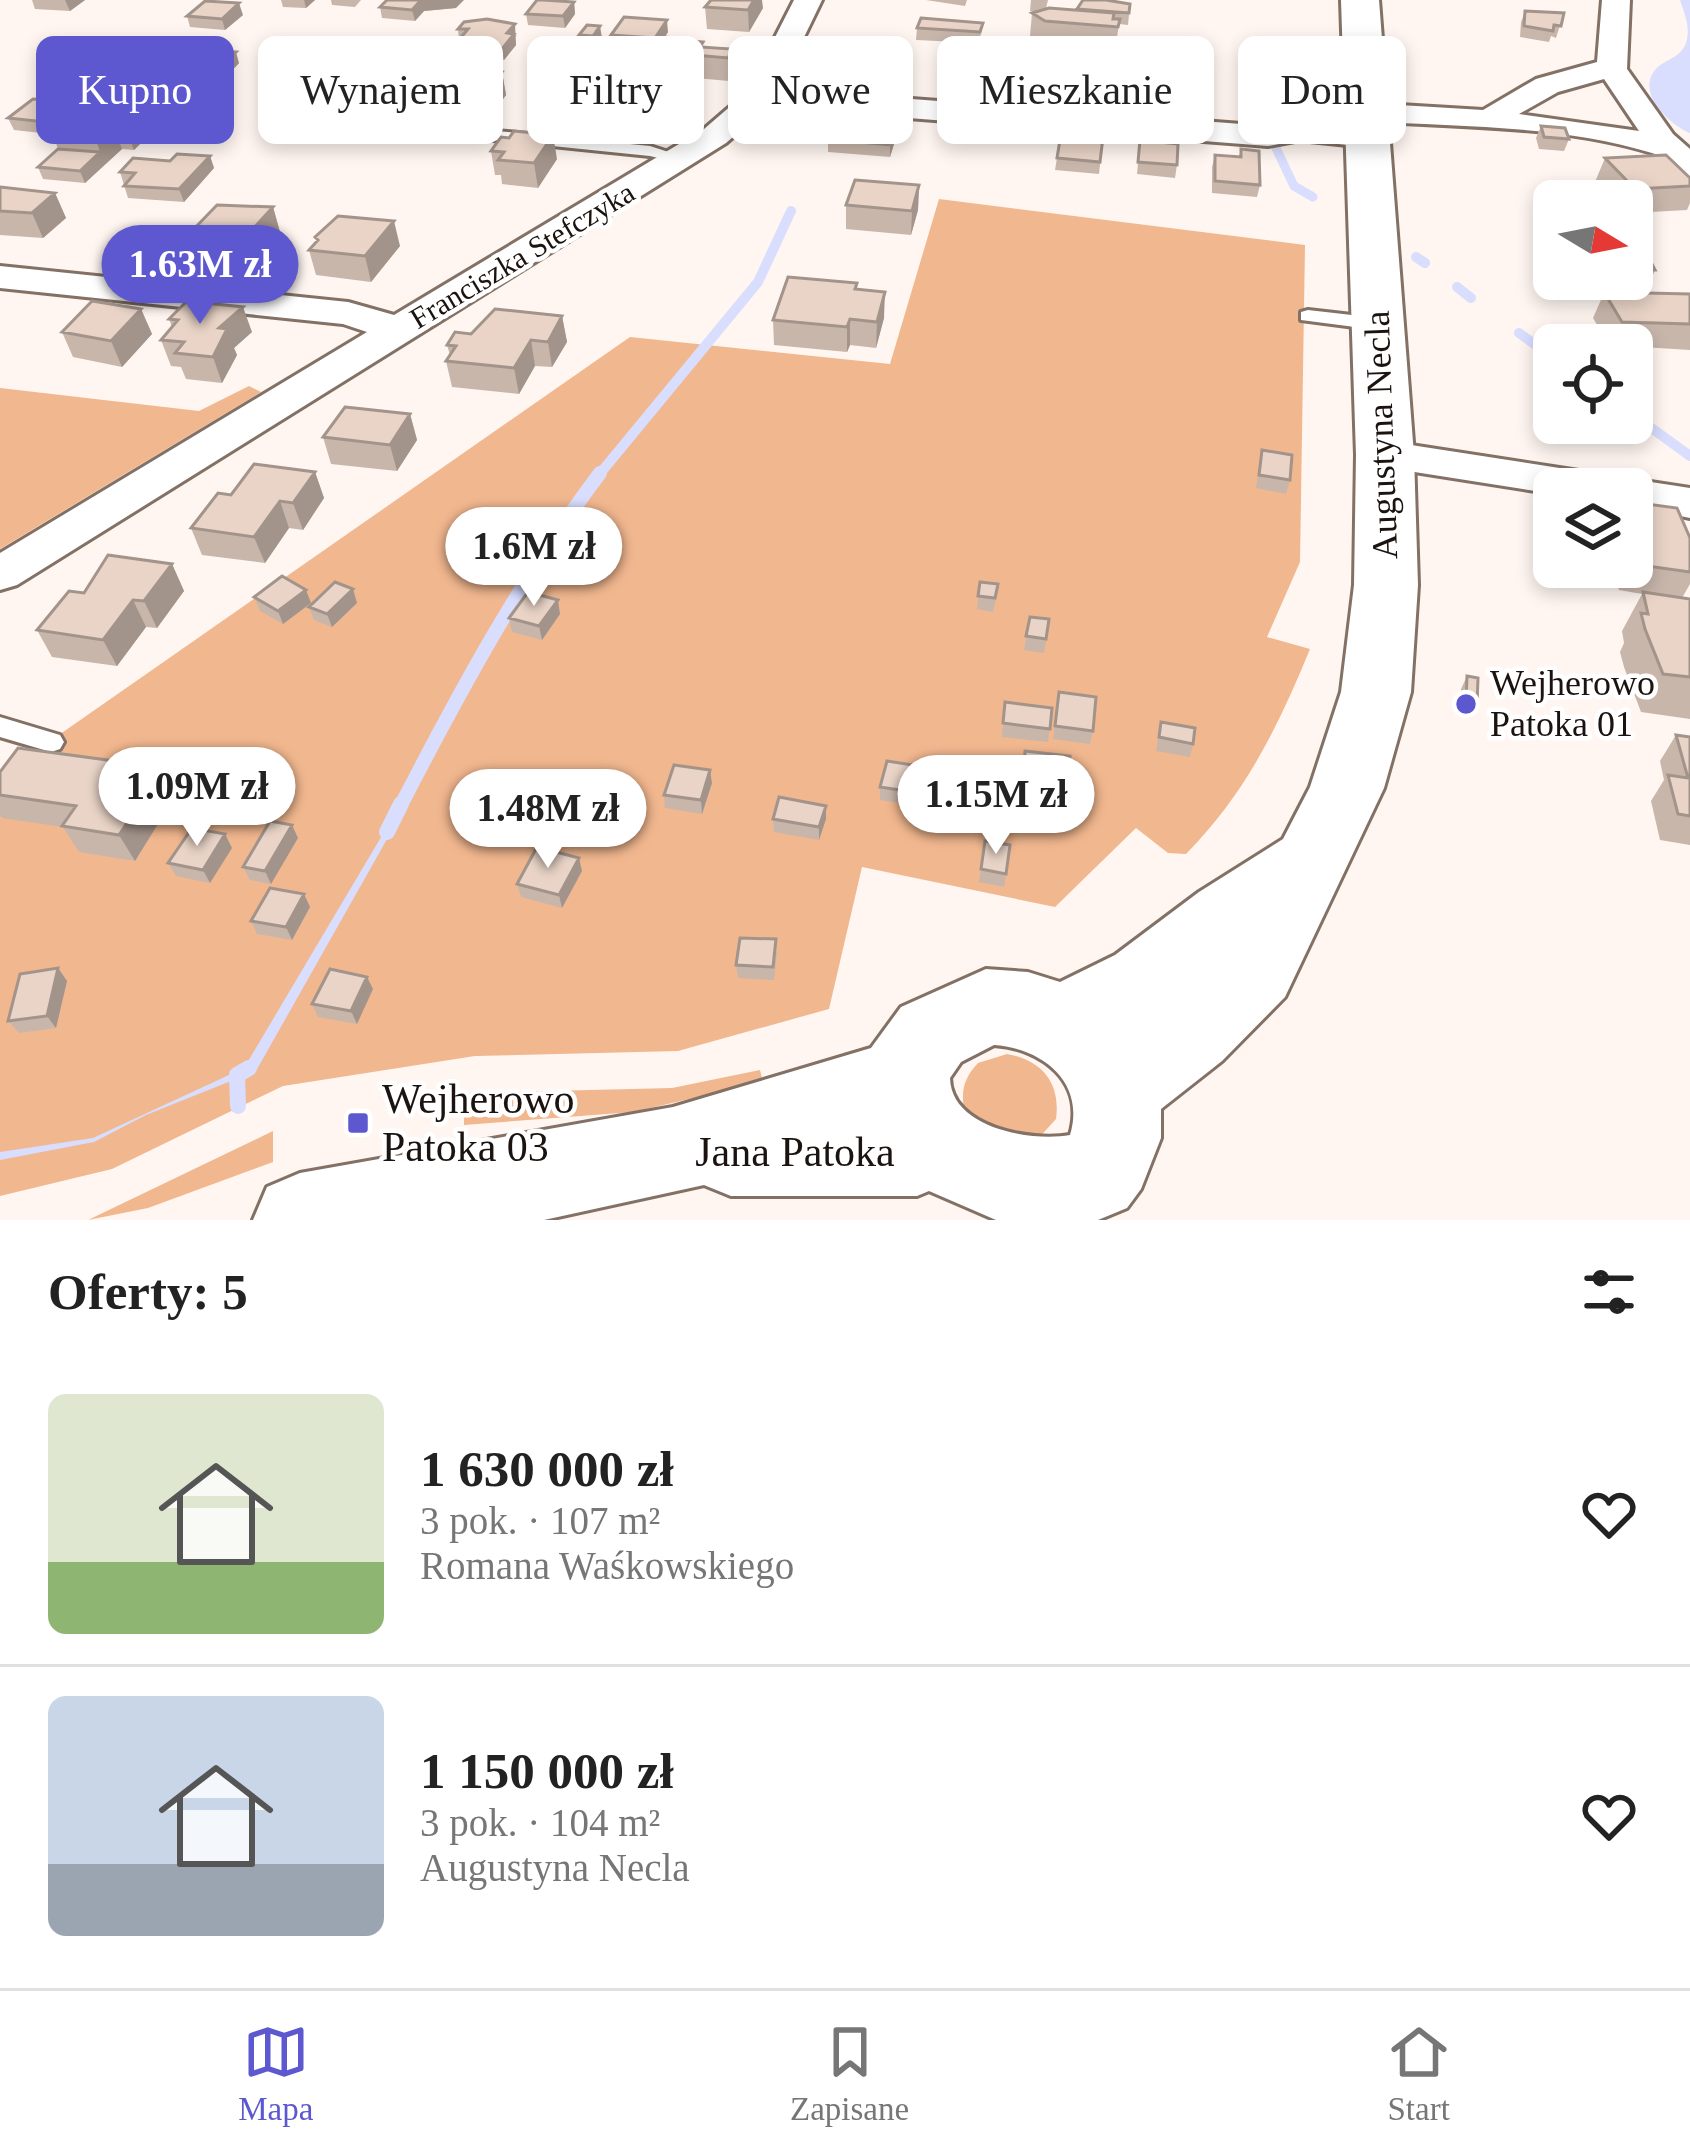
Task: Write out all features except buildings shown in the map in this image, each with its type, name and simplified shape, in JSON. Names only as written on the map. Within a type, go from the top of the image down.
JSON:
[{"type":"main road","name":"Augustyna Necla","points":[[1360,0],[1362,36]]},
{"type":"main road","name":"Augustyna Necla","points":[[1115,1091],[1192,1033],[1256,970],[1347,788],[1376,692],[1386,585],[1385,455],[1367,144]]},
{"type":"main road","points":[[1063,1023],[1144,981],[1226,916],[1314,859]]},
{"type":"main road","points":[[986,1007],[1026,1009],[1063,1023],[1096,1052],[1115,1091],[1119,1129],[1106,1166],[1078,1193],[1044,1208],[1006,1210],[955,1191],[912,1115],[921,1045],[949,1019],[986,1007]]},
{"type":"main road","name":"Jana Patoka","points":[[300,1220],[673,1151],[912,1115]]},
{"type":"street","name":"Franciszka Stefczyka","points":[[790,36],[808,0]]},
{"type":"street","points":[[1616,0],[1612,69],[1680,158]]},
{"type":"street","points":[[1490,120],[1528,91],[1566,76],[1612,69]]},
{"type":"street","points":[[913,109],[1238,134]]},
{"type":"street","points":[[1406,123],[1490,120],[1599,132],[1680,158]]},
{"type":"street","name":"Franciszka Stefczyka","points":[[0,574],[728,125]]},
{"type":"street","points":[[0,277],[348,313],[400,330]]},
{"type":"street","points":[[1385,455],[1533,477]]},
{"type":"street","points":[[1653,496],[1690,503]]},
{"type":"lane","points":[[503,139],[680,158]]},
{"type":"lane","points":[[1308,316],[1378,324]]},
{"type":"lane","points":[[0,727],[51,742]]},
{"type":"shaded area","points":[[939,199],[1305,245],[1300,562],[1267,637],[1310,649],[1259,758],[1186,854],[1168,853],[1136,828],[1055,907],[862,867],[829,1009],[678,1051],[475,1056],[283,1086],[112,1169],[0,1196],[0,776],[630,337],[890,364]]},
{"type":"shaded area","points":[[249,386],[261,392],[0,549],[0,388],[199,411]]},
{"type":"shaded area","points":[[1007,1054],[1030,1062],[1046,1075],[1057,1106],[1056,1119],[1036,1141],[1021,1146],[966,1117],[964,1109],[964,1088],[973,1069]]},
{"type":"shaded area","points":[[760,1070],[763,1082],[633,1112],[464,1125],[464,1093],[672,1088]]},
{"type":"shaded area","points":[[273,1131],[273,1162],[148,1208],[88,1220]]},
{"type":"water","points":[[1680,0],[1690,0],[1690,133],[1666,117],[1650,91],[1653,73],[1685,46],[1688,29]]},
{"type":"water","points":[[393,817],[399,818],[256,1071],[146,1115],[94,1142],[0,1160],[0,1152],[93,1138],[244,1068]]},
{"type":"waterway","points":[[1276,148],[1294,186],[1313,197]]},
{"type":"waterway","points":[[598,476],[758,282],[791,211]]},
{"type":"waterway","points":[[1416,257],[1425,263]]},
{"type":"waterway","points":[[1457,287],[1471,298]]},
{"type":"waterway","points":[[1519,333],[1533,343]]},
{"type":"waterway","points":[[1653,429],[1690,456]]},
{"type":"waterway","points":[[400,807],[493,636],[600,473]]},
{"type":"waterway","points":[[387,832],[401,804]]},
{"type":"waterway","points":[[238,1106],[237,1075],[249,1068]]},
{"type":"place","name":"Wejherowo Patoka 01","points":[[1466,704]]},
{"type":"place","name":"Wejherowo Patoka 03","points":[[358,1123]]}]
